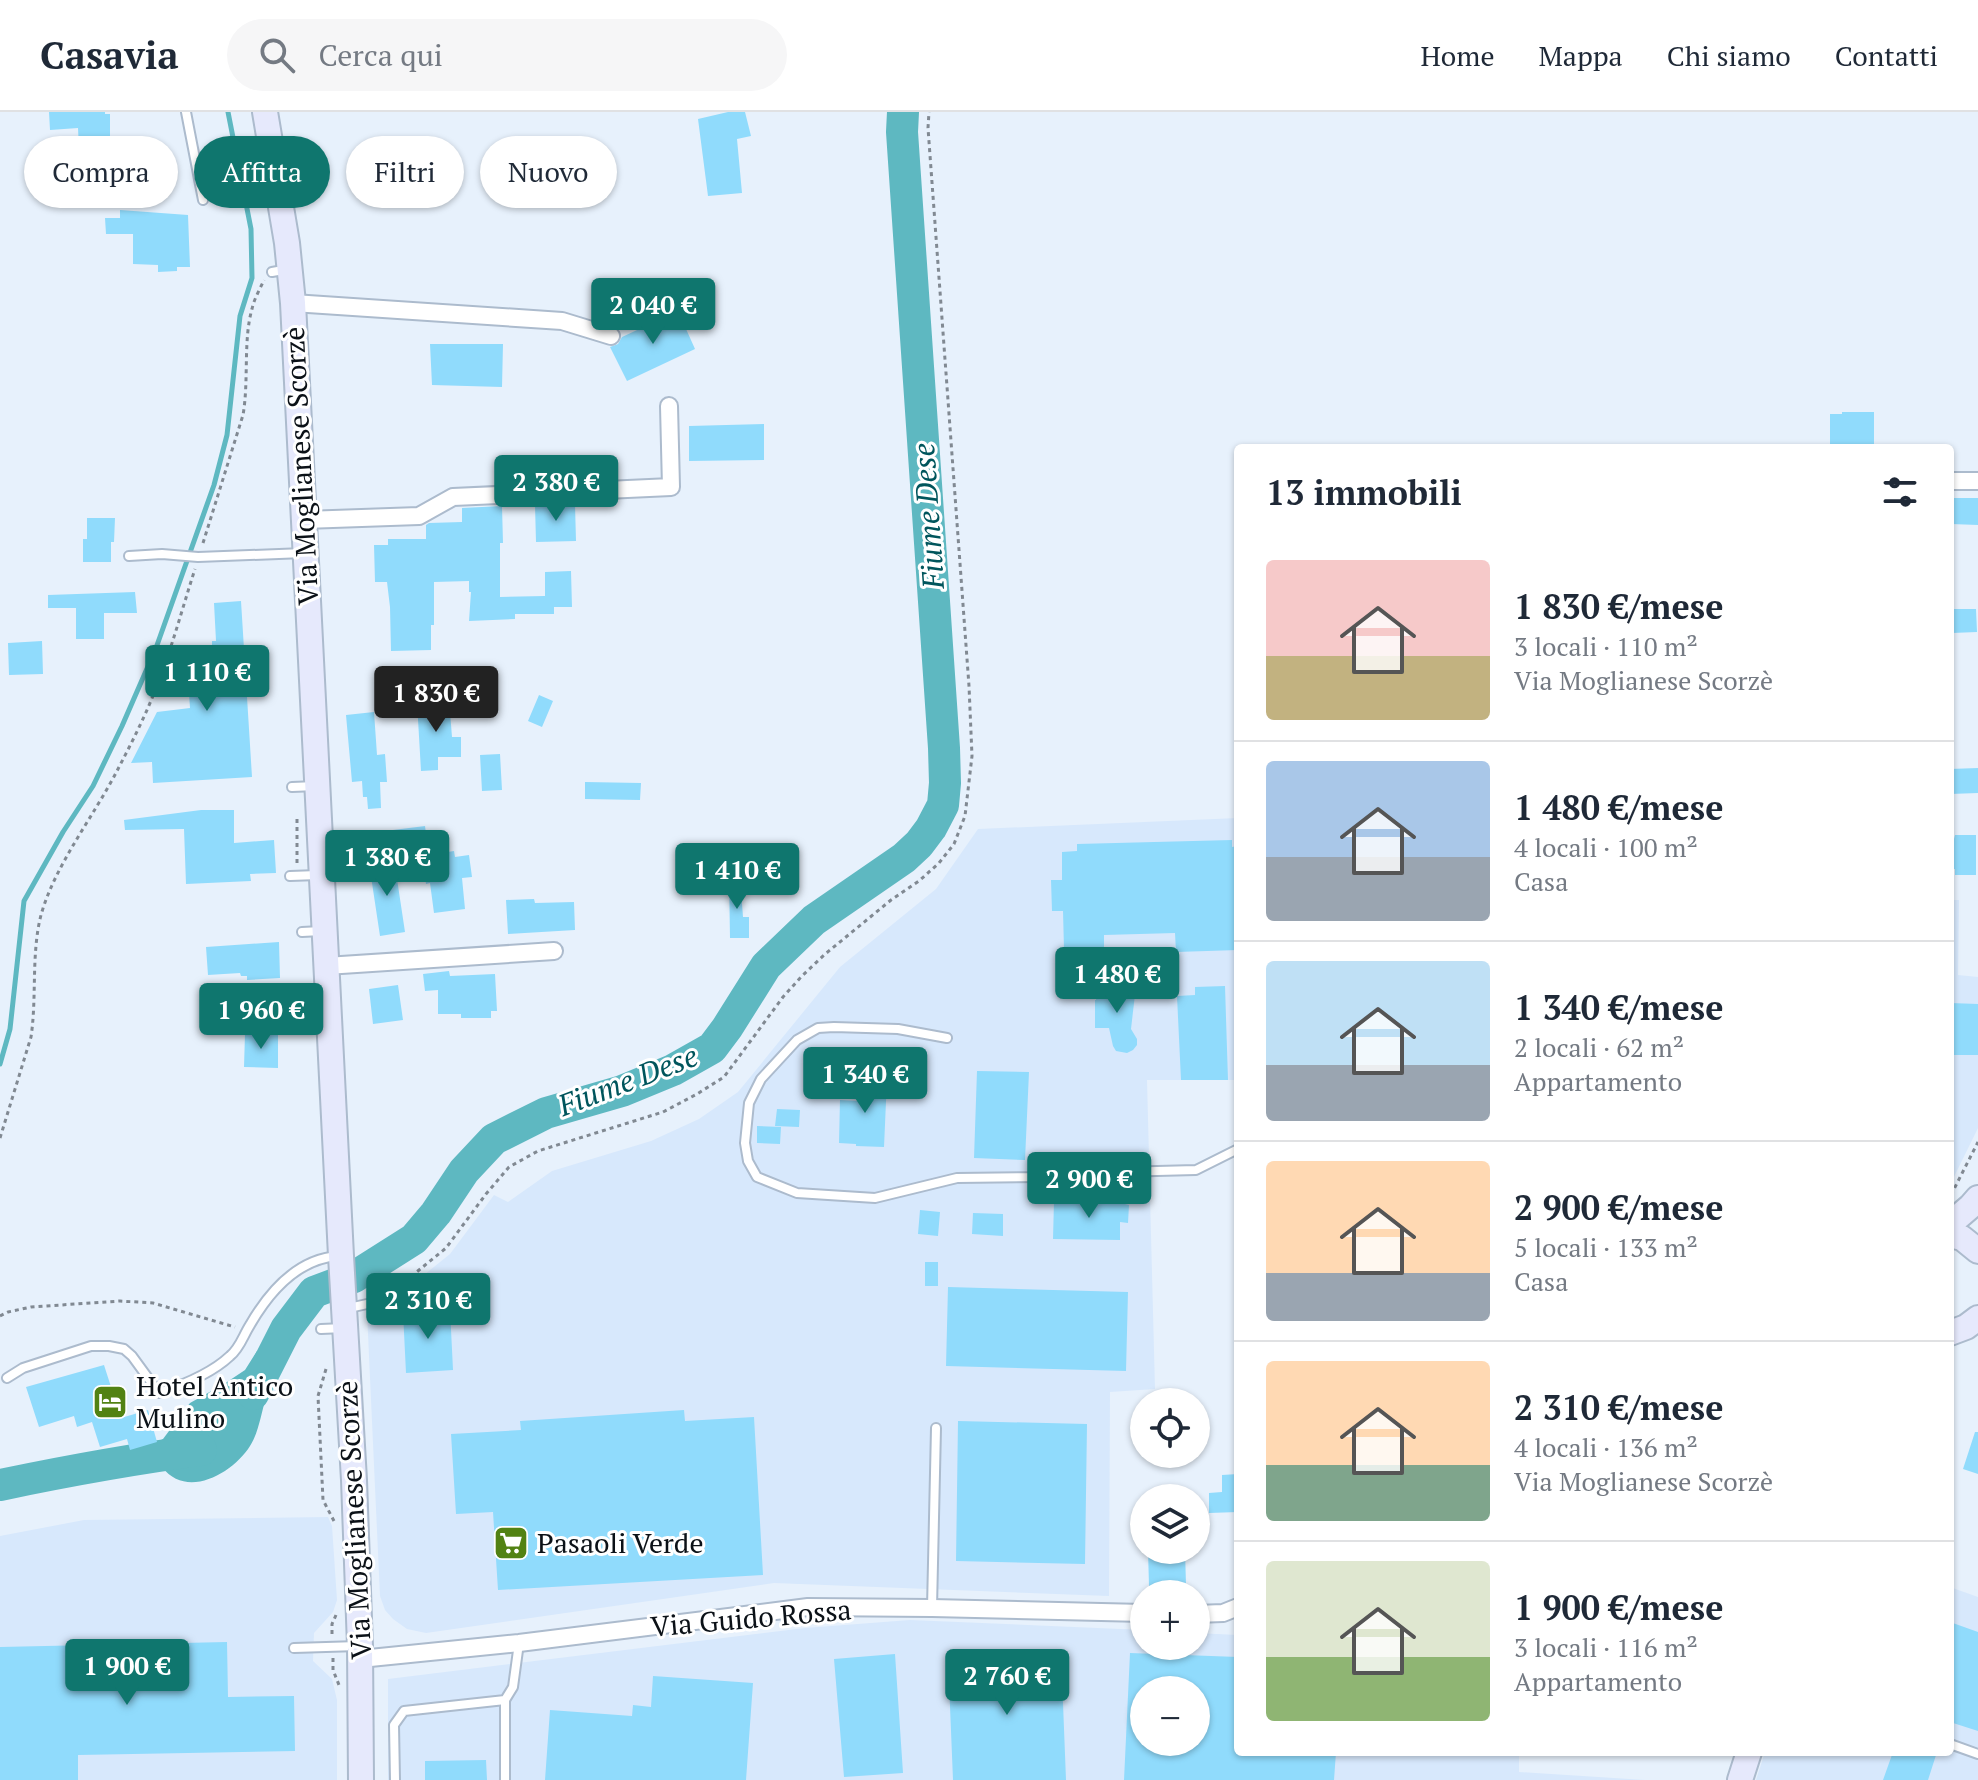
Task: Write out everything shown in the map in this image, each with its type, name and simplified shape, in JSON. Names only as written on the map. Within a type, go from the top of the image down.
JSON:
[{"type":"main road","name":"Via Moglianese Scorzè","points":[[265,112],[281,271],[293,303],[322,875],[314,932],[326,966],[341,1318],[354,1480],[361,1780]]},
{"type":"main road","points":[[1954,1221],[1978,1198]]},
{"type":"main road","points":[[1954,1236],[1962,1238],[1978,1251]]},
{"type":"main road","points":[[1740,1780],[1748,1756]]},
{"type":"street","points":[[293,303],[562,321],[611,336]]},
{"type":"street","points":[[304,520],[419,516],[453,497],[671,487],[669,406]]},
{"type":"street","points":[[1954,481],[1978,481]]},
{"type":"street","points":[[326,966],[554,951]]},
{"type":"street","name":"Via Guido Rossa","points":[[360,1653],[370,1658],[519,1643],[808,1607],[1130,1613]]},
{"type":"street","points":[[1210,1613],[1234,1609]]},
{"type":"lane","points":[[186,112],[194,153]]},
{"type":"lane","points":[[129,556],[306,553]]},
{"type":"lane","points":[[292,787],[318,786]]},
{"type":"lane","points":[[290,876],[322,875]]},
{"type":"lane","points":[[947,1038],[898,1029],[844,1026],[818,1028],[797,1040],[761,1079],[749,1103],[745,1143],[748,1161],[757,1177],[797,1193],[875,1198],[957,1178],[1196,1170],[1234,1151]]},
{"type":"lane","points":[[7,1378],[23,1368],[91,1346],[109,1346],[124,1349],[132,1356],[159,1393],[177,1387],[219,1365],[239,1348],[270,1294],[285,1281],[322,1257],[341,1263]]},
{"type":"lane","points":[[932,1608],[936,1428]]},
{"type":"lane","points":[[505,1780],[505,1700],[513,1687],[519,1643]]},
{"type":"lane","points":[[294,1648],[333,1646],[360,1653]]},
{"type":"lane","points":[[395,1780],[394,1725],[404,1711],[505,1700]]},
{"type":"lane","points":[[1954,1745],[1978,1754]]},
{"type":"path","points":[[337,1527],[323,1500],[318,1396],[341,1318],[397,1288],[446,1248],[509,1167],[538,1151],[663,1112],[724,1077],[801,977],[939,863],[954,844],[965,816],[972,756],[929,112]]},
{"type":"path","points":[[0,1138],[31,1037],[41,917],[50,892],[117,772],[159,680],[195,557],[243,415],[252,306],[266,276],[281,271]]},
{"type":"path","points":[[1954,1189],[1978,1142]]},
{"type":"path","points":[[0,1316],[31,1307],[82,1302],[153,1303],[246,1331]]},
{"type":"path","points":[[337,1614],[332,1624],[333,1670],[344,1695]]},
{"type":"shaded area","points":[[1234,818],[1234,1080],[1147,1080],[1155,1388],[1110,1392],[1109,1596],[774,1583],[426,1633],[407,1629],[393,1619],[385,1610],[380,1596],[367,1312],[409,1287],[450,1254],[494,1195],[508,1202],[552,1171],[651,1141],[699,1119],[738,1092],[840,967],[936,889],[978,829]]},
{"type":"shaded area","points":[[1954,900],[1959,900],[1958,975],[1978,977],[1978,1128],[1954,1177]]},
{"type":"shaded area","points":[[328,1517],[332,1526],[337,1600],[333,1612],[314,1633],[313,1661],[332,1679],[337,1700],[337,1780],[0,1780],[0,1536],[84,1520]]},
{"type":"shaded area","points":[[1954,1588],[1978,1597],[1978,1780],[1756,1780],[1764,1756],[1954,1756]]},
{"type":"shaded area","points":[[910,1620],[1130,1629],[1130,1660],[1210,1660],[1210,1634],[1234,1635],[1234,1756],[1519,1756],[1519,1772],[1645,1780],[388,1780],[388,1679],[805,1628]]},
{"type":"water","points":[[257,1351],[281,1357],[250,1446],[233,1465],[209,1479],[196,1482],[172,1477],[160,1465],[154,1444],[163,1439],[190,1403],[245,1370]]},
{"type":"building","points":[[49,112],[110,114],[110,136],[78,136],[78,128],[50,130]]},
{"type":"building","points":[[728,112],[745,112],[751,136],[737,139],[742,193],[708,196],[698,119]]},
{"type":"building","points":[[120,210],[188,215],[190,267],[158,272],[158,265],[133,264],[133,234],[106,234],[105,218],[120,218]]},
{"type":"building","points":[[678,311],[695,349],[627,381],[610,347],[618,344],[622,337]]},
{"type":"building","points":[[430,344],[503,344],[502,387],[432,385]]},
{"type":"building","points":[[1874,412],[1874,444],[1830,444],[1830,414]]},
{"type":"building","points":[[764,424],[764,460],[689,461],[689,426]]},
{"type":"building","points":[[1954,498],[1978,498],[1978,525],[1954,524]]},
{"type":"building","points":[[575,504],[576,541],[536,542],[535,505]]},
{"type":"building","points":[[502,506],[500,597],[545,596],[545,572],[571,571],[572,607],[554,607],[554,614],[515,614],[515,619],[469,621],[469,581],[434,582],[431,650],[391,651],[387,582],[375,582],[374,545],[388,545],[388,539],[426,539],[426,525],[429,523],[462,522],[462,508]]},
{"type":"building","points":[[87,518],[115,518],[111,562],[83,562]]},
{"type":"building","points":[[135,592],[137,613],[104,613],[104,639],[76,639],[76,608],[48,608],[48,595]]},
{"type":"building","points":[[241,601],[252,777],[153,783],[152,762],[131,763],[157,712],[190,708],[186,649],[212,648],[212,641],[216,641],[214,603]]},
{"type":"building","points":[[1954,609],[1976,609],[1977,632],[1954,633]]},
{"type":"building","points":[[42,641],[43,674],[9,675],[8,643]]},
{"type":"building","points":[[539,695],[553,701],[542,727],[528,721]]},
{"type":"building","points":[[449,699],[452,737],[461,737],[461,757],[438,757],[438,770],[421,771],[417,702]]},
{"type":"building","points":[[374,712],[377,755],[385,754],[387,782],[380,782],[381,808],[368,809],[362,781],[352,782],[346,715]]},
{"type":"building","points":[[500,754],[502,790],[482,791],[480,755]]},
{"type":"building","points":[[1978,768],[1978,793],[1954,794],[1954,769]]},
{"type":"building","points":[[585,782],[641,783],[640,800],[585,799]]},
{"type":"building","points":[[201,810],[234,810],[234,843],[274,840],[276,873],[250,874],[251,881],[186,884],[184,829],[125,830],[124,820]]},
{"type":"building","points":[[425,826],[429,855],[396,858],[393,830]]},
{"type":"building","points":[[1955,835],[1976,835],[1976,875],[1955,875]]},
{"type":"building","points":[[1232,840],[1234,950],[1176,952],[1175,933],[1104,935],[1104,948],[1064,949],[1063,911],[1052,911],[1051,880],[1062,880],[1062,852],[1077,851],[1077,844]]},
{"type":"building","points":[[454,851],[455,857],[469,855],[472,877],[462,878],[465,909],[434,913],[422,856]]},
{"type":"building","points":[[394,859],[405,932],[380,936],[369,863]]},
{"type":"building","points":[[740,877],[743,917],[749,917],[749,938],[730,938],[729,878]]},
{"type":"building","points":[[534,899],[535,903],[574,902],[575,930],[508,934],[506,900]]},
{"type":"building","points":[[279,942],[280,978],[247,980],[247,976],[240,973],[208,975],[206,947]]},
{"type":"building","points":[[449,971],[450,976],[495,974],[497,1011],[491,1011],[491,1018],[438,1014],[438,990],[425,991],[423,974]]},
{"type":"building","points":[[1097,984],[1136,986],[1131,1029],[1137,1045],[1127,1053],[1116,1051],[1109,1028],[1095,1028]]},
{"type":"building","points":[[398,985],[403,1020],[373,1024],[369,989]]},
{"type":"building","points":[[1225,986],[1228,1080],[1181,1080],[1177,996],[1195,995],[1195,987]]},
{"type":"building","points":[[1954,1003],[1978,1004],[1978,1055],[1954,1055]]},
{"type":"building","points":[[245,1034],[278,1035],[278,1068],[244,1067]]},
{"type":"building","points":[[977,1071],[1029,1072],[1025,1160],[974,1158]]},
{"type":"building","points":[[858,1078],[887,1079],[884,1147],[839,1143],[840,1100],[857,1101]]},
{"type":"building","points":[[777,1109],[800,1110],[799,1127],[775,1126]]},
{"type":"building","points":[[757,1126],[781,1127],[780,1144],[757,1143]]},
{"type":"building","points":[[1054,1201],[1129,1205],[1128,1223],[1120,1222],[1120,1240],[1053,1239]]},
{"type":"building","points":[[920,1210],[940,1212],[938,1236],[918,1234]]},
{"type":"building","points":[[973,1213],[1003,1214],[1003,1236],[972,1234]]},
{"type":"building","points":[[925,1262],[938,1262],[938,1286],[925,1286]]},
{"type":"building","points":[[948,1287],[1128,1292],[1126,1371],[946,1366]]},
{"type":"building","points":[[450,1309],[453,1370],[406,1373],[403,1312]]},
{"type":"building","points":[[104,1365],[121,1418],[148,1410],[157,1442],[130,1450],[127,1439],[100,1447],[92,1422],[77,1427],[74,1416],[39,1427],[26,1387]]},
{"type":"building","points":[[684,1410],[685,1421],[754,1417],[763,1575],[498,1590],[493,1512],[456,1514],[451,1434],[521,1430],[520,1421]]},
{"type":"building","points":[[958,1421],[1087,1424],[1085,1564],[956,1561]]},
{"type":"building","points":[[1975,1432],[1978,1432],[1978,1474],[1963,1469]]},
{"type":"building","points":[[1234,1474],[1234,1512],[1210,1513],[1210,1493],[1222,1492],[1222,1475]]},
{"type":"building","points":[[1148,1564],[1185,1564],[1186,1580],[1149,1580]]},
{"type":"building","points":[[1954,1623],[1978,1632],[1978,1731],[1954,1723]]},
{"type":"building","points":[[227,1642],[228,1697],[294,1696],[295,1751],[78,1755],[78,1780],[0,1780],[0,1647]]},
{"type":"building","points":[[1061,1652],[1066,1780],[953,1780],[948,1657]]},
{"type":"building","points":[[1130,1653],[1130,1660],[1210,1660],[1210,1656],[1234,1657],[1234,1756],[1336,1756],[1334,1780],[1124,1780]]},
{"type":"building","points":[[895,1654],[903,1773],[844,1777],[834,1659]]},
{"type":"building","points":[[653,1676],[753,1683],[746,1780],[545,1780],[550,1710],[632,1716],[633,1705],[651,1707]]},
{"type":"building","points":[[1892,1756],[1936,1756],[1928,1780],[1883,1780]]},
{"type":"building","points":[[486,1760],[487,1780],[425,1780],[425,1761]]},
{"type":"waterway","points":[[0,1064],[10,1029],[24,901],[93,786],[156,648],[214,485],[227,435],[240,316],[252,278],[251,229],[228,112]]},
{"type":"waterway","name":"Fiume Dese","points":[[253,1394],[286,1329],[314,1292],[354,1277],[414,1239],[464,1171],[494,1139],[546,1113],[622,1091],[673,1070],[712,1048],[766,966],[814,920],[904,858],[931,828],[943,805],[944,748],[903,112]]},
{"type":"waterway","name":"Fiume Dese","points":[[0,1485],[201,1450]]},
{"type":"place","name":"Hotel Antico Mulino","points":[[110,1402]]},
{"type":"place","name":"Pasaoli Verde","points":[[511,1543]]}]
